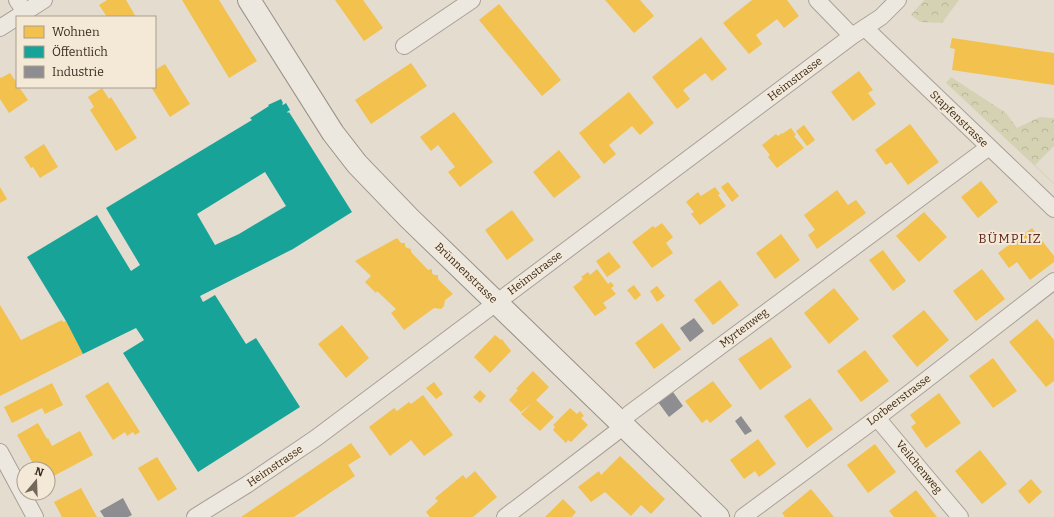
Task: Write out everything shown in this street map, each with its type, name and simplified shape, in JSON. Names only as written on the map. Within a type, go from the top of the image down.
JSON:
[{"type":"street","points":[[0,28],[21,6],[44,0]]},
{"type":"street","name":"Brünnenstrasse","points":[[249,0],[344,149],[402,211],[718,517]]},
{"type":"street","points":[[404,46],[472,0]]},
{"type":"street","name":"Stapfenstrasse","points":[[817,0],[859,32],[989,147],[1054,209]]},
{"type":"street","name":"Heimstrasse","points":[[195,517],[248,484],[316,438],[881,17],[898,0]]},
{"type":"street","name":"Myrtenweg","points":[[506,517],[615,433],[628,414],[989,147]]},
{"type":"street","name":"Lorbeerstrasse","points":[[743,517],[877,418],[1054,281]]},
{"type":"street","name":"Veilchenweg","points":[[877,418],[960,517]]},
{"type":"street","points":[[0,452],[35,517]]},
{"type":"green space","points":[[924,0],[959,0],[942,23],[920,22],[911,15]]},
{"type":"green space","points":[[951,77],[1006,113],[1017,128],[1040,117],[1054,118],[1054,146],[1035,165],[1054,184],[946,83]]},
{"type":"building: Wohnen","points":[[107,0],[126,0],[135,16],[106,16],[99,5]]},
{"type":"building: Wohnen","points":[[182,0],[219,0],[257,61],[229,78]]},
{"type":"building: Wohnen","points":[[335,0],[363,0],[383,28],[364,41]]},
{"type":"building: Wohnen","points":[[605,0],[640,0],[654,16],[634,33]]},
{"type":"building: Wohnen","points":[[752,0],[787,0],[799,16],[784,28],[777,19],[756,35],[762,44],[749,54],[723,23]]},
{"type":"building: Wohnen","points":[[499,4],[561,80],[542,96],[479,20]]},
{"type":"building: Wohnen","points":[[701,37],[727,69],[712,81],[705,73],[683,90],[690,99],[677,109],[652,77]]},
{"type":"building: Wohnen","points":[[952,38],[1054,53],[1054,85],[952,70],[955,49],[950,48]]},
{"type":"building: Wohnen","points":[[411,63],[427,86],[371,124],[355,100]]},
{"type":"building: Wohnen","points":[[165,64],[190,104],[170,117],[152,88],[156,88],[156,69]]},
{"type":"building: Wohnen","points":[[859,71],[873,90],[868,93],[876,104],[853,121],[831,92]]},
{"type":"building: Wohnen","points":[[10,73],[16,82],[16,88],[20,88],[28,100],[9,113],[0,99],[0,77],[1,78]]},
{"type":"building: Wohnen","points":[[102,88],[109,99],[111,97],[137,138],[116,151],[90,110],[94,107],[88,97]]},
{"type":"building: Wohnen","points":[[629,92],[654,123],[640,135],[632,126],[609,145],[616,154],[604,164],[579,133]]},
{"type":"building: Wohnen","points":[[454,112],[493,162],[460,187],[448,172],[455,167],[438,145],[431,151],[420,137]]},
{"type":"building: Wohnen","points":[[910,124],[939,162],[908,185],[891,162],[886,165],[875,150]]},
{"type":"building: Wohnen","points":[[804,125],[815,140],[807,146],[796,131]]},
{"type":"building: Wohnen","points":[[791,128],[796,135],[794,136],[804,148],[777,168],[768,157],[770,155],[762,145],[776,134],[778,136]]},
{"type":"building: Wohnen","points":[[44,144],[58,167],[40,178],[24,157]]},
{"type":"building: Wohnen","points":[[559,150],[581,177],[554,198],[533,172]]},
{"type":"building: Wohnen","points":[[981,181],[998,202],[978,218],[961,197]]},
{"type":"building: Wohnen","points":[[728,182],[739,196],[732,202],[721,187]]},
{"type":"building: Wohnen","points":[[0,187],[7,199],[0,203]]},
{"type":"building: Wohnen","points":[[715,187],[720,194],[718,195],[726,206],[700,225],[691,214],[694,212],[686,202],[698,192],[701,196]]},
{"type":"building: Wohnen","points":[[837,190],[848,205],[856,200],[866,213],[817,249],[808,235],[815,230],[804,215]]},
{"type":"building: Wohnen","points":[[512,210],[534,240],[507,260],[485,230]]},
{"type":"building: Wohnen","points":[[924,212],[947,237],[919,262],[896,236]]},
{"type":"building: Wohnen","points":[[662,223],[673,237],[666,243],[673,253],[652,268],[632,242],[653,226],[655,228]]},
{"type":"building: Wohnen","points":[[1032,228],[1054,256],[1054,262],[1030,280],[1017,262],[1009,268],[998,253]]},
{"type":"building: Wohnen","points":[[781,234],[800,260],[775,279],[756,253]]},
{"type":"building: Wohnen","points":[[397,238],[401,243],[405,243],[407,248],[411,249],[411,252],[428,270],[432,269],[432,273],[434,275],[438,275],[438,279],[453,294],[445,300],[444,306],[441,309],[434,308],[404,330],[391,313],[396,309],[365,282],[371,276],[355,261]]},
{"type":"building: Wohnen","points":[[883,250],[906,281],[893,291],[869,260]]},
{"type":"building: Wohnen","points":[[609,252],[621,267],[607,277],[596,261]]},
{"type":"building: Wohnen","points":[[597,269],[608,284],[611,282],[614,286],[611,288],[616,294],[603,303],[607,308],[595,316],[573,287],[583,279],[581,277],[588,272],[590,275]]},
{"type":"building: Wohnen","points":[[982,269],[1005,299],[976,321],[953,291]]},
{"type":"building: Wohnen","points":[[720,280],[739,305],[713,325],[694,300]]},
{"type":"building: Wohnen","points":[[634,285],[641,295],[635,300],[627,290]]},
{"type":"building: Wohnen","points":[[657,286],[665,296],[657,302],[650,291]]},
{"type":"building: Wohnen","points":[[834,288],[859,319],[829,344],[804,313]]},
{"type":"building: Wohnen","points":[[0,305],[21,340],[62,320],[63,322],[66,321],[83,354],[0,396]]},
{"type":"building: Wohnen","points":[[924,310],[949,340],[917,367],[892,336]]},
{"type":"building: Wohnen","points":[[1037,319],[1054,340],[1054,381],[1046,387],[1009,342]]},
{"type":"building: Wohnen","points":[[662,323],[681,349],[654,369],[635,343]]},
{"type":"building: Wohnen","points":[[342,325],[369,358],[346,378],[318,344]]},
{"type":"building: Wohnen","points":[[495,335],[501,340],[502,339],[511,351],[490,373],[474,357]]},
{"type":"building: Wohnen","points":[[771,337],[792,367],[760,390],[738,359]]},
{"type":"building: Wohnen","points":[[865,350],[889,381],[861,402],[837,371]]},
{"type":"building: Wohnen","points":[[993,358],[1017,391],[993,408],[969,376]]},
{"type":"building: Wohnen","points":[[533,371],[549,387],[536,400],[554,417],[540,431],[521,414],[531,404],[521,412],[509,400],[518,390],[516,389]]},
{"type":"building: Wohnen","points":[[713,381],[732,406],[710,423],[707,419],[702,423],[685,401]]},
{"type":"building: Wohnen","points":[[108,382],[140,432],[135,435],[133,432],[127,436],[125,432],[113,440],[85,396]]},
{"type":"building: Wohnen","points":[[434,382],[443,394],[436,399],[426,388]]},
{"type":"building: Wohnen","points":[[52,383],[63,405],[45,414],[42,408],[12,423],[4,407]]},
{"type":"building: Wohnen","points":[[480,390],[486,396],[480,403],[473,397]]},
{"type":"building: Wohnen","points":[[939,393],[961,423],[926,448],[911,427],[916,423],[910,415]]},
{"type":"building: Wohnen","points":[[423,395],[453,435],[424,456],[411,440],[390,456],[369,427],[394,408],[397,411],[409,402],[411,404]]},
{"type":"building: Wohnen","points":[[810,398],[833,429],[807,448],[784,416]]},
{"type":"building: Wohnen","points":[[570,408],[577,414],[580,411],[584,416],[581,418],[588,425],[571,442],[568,440],[566,443],[553,430],[555,427],[553,425]]},
{"type":"building: Wohnen","points":[[38,423],[52,446],[80,431],[93,455],[56,475],[56,461],[32,461],[17,435]]},
{"type":"building: Wohnen","points":[[758,439],[776,464],[759,477],[755,471],[744,479],[730,460]]},
{"type":"building: Wohnen","points":[[351,443],[361,457],[348,465],[355,476],[294,517],[241,517]]},
{"type":"building: Wohnen","points":[[875,444],[896,472],[868,493],[847,465]]},
{"type":"building: Wohnen","points":[[980,450],[1007,484],[982,504],[955,471]]},
{"type":"building: Wohnen","points":[[620,456],[665,499],[651,514],[641,505],[631,516],[605,492],[591,502],[578,487],[599,471],[601,475]]},
{"type":"building: Wohnen","points":[[157,457],[177,489],[158,501],[138,468]]},
{"type":"building: Wohnen","points":[[475,471],[497,497],[473,517],[430,517],[426,512],[438,501],[435,498],[463,475],[466,479]]},
{"type":"building: Wohnen","points":[[1031,479],[1042,492],[1029,504],[1018,491]]},
{"type":"building: Wohnen","points":[[81,488],[97,517],[62,517],[54,502]]},
{"type":"building: Wohnen","points":[[811,489],[834,517],[785,517],[782,513]]},
{"type":"building: Wohnen","points":[[916,490],[937,517],[894,517],[889,511]]},
{"type":"building: Wohnen","points":[[563,499],[576,512],[572,517],[545,517]]},
{"type":"building: Öffentlich","points":[[281,99],[283,105],[286,103],[290,110],[287,112],[289,112],[352,212],[293,249],[200,296],[203,302],[215,295],[246,344],[256,338],[300,407],[198,472],[123,353],[144,340],[136,328],[83,354],[66,321],[27,257],[97,215],[131,271],[140,265],[106,208],[252,120],[250,118],[269,106],[268,105]],"holes":[[[265,172],[286,206],[239,234],[215,245],[197,214]]]},
{"type":"building: Industrie","points":[[694,318],[704,331],[690,342],[680,328]]},
{"type":"building: Industrie","points":[[673,392],[683,406],[669,417],[658,402]]},
{"type":"building: Industrie","points":[[741,416],[752,431],[745,435],[735,421]]},
{"type":"building: Industrie","points":[[123,498],[132,515],[128,517],[104,517],[100,511]]},
{"type":"district","name":"BÜMPLIZ","points":[[1010,238]]}]
